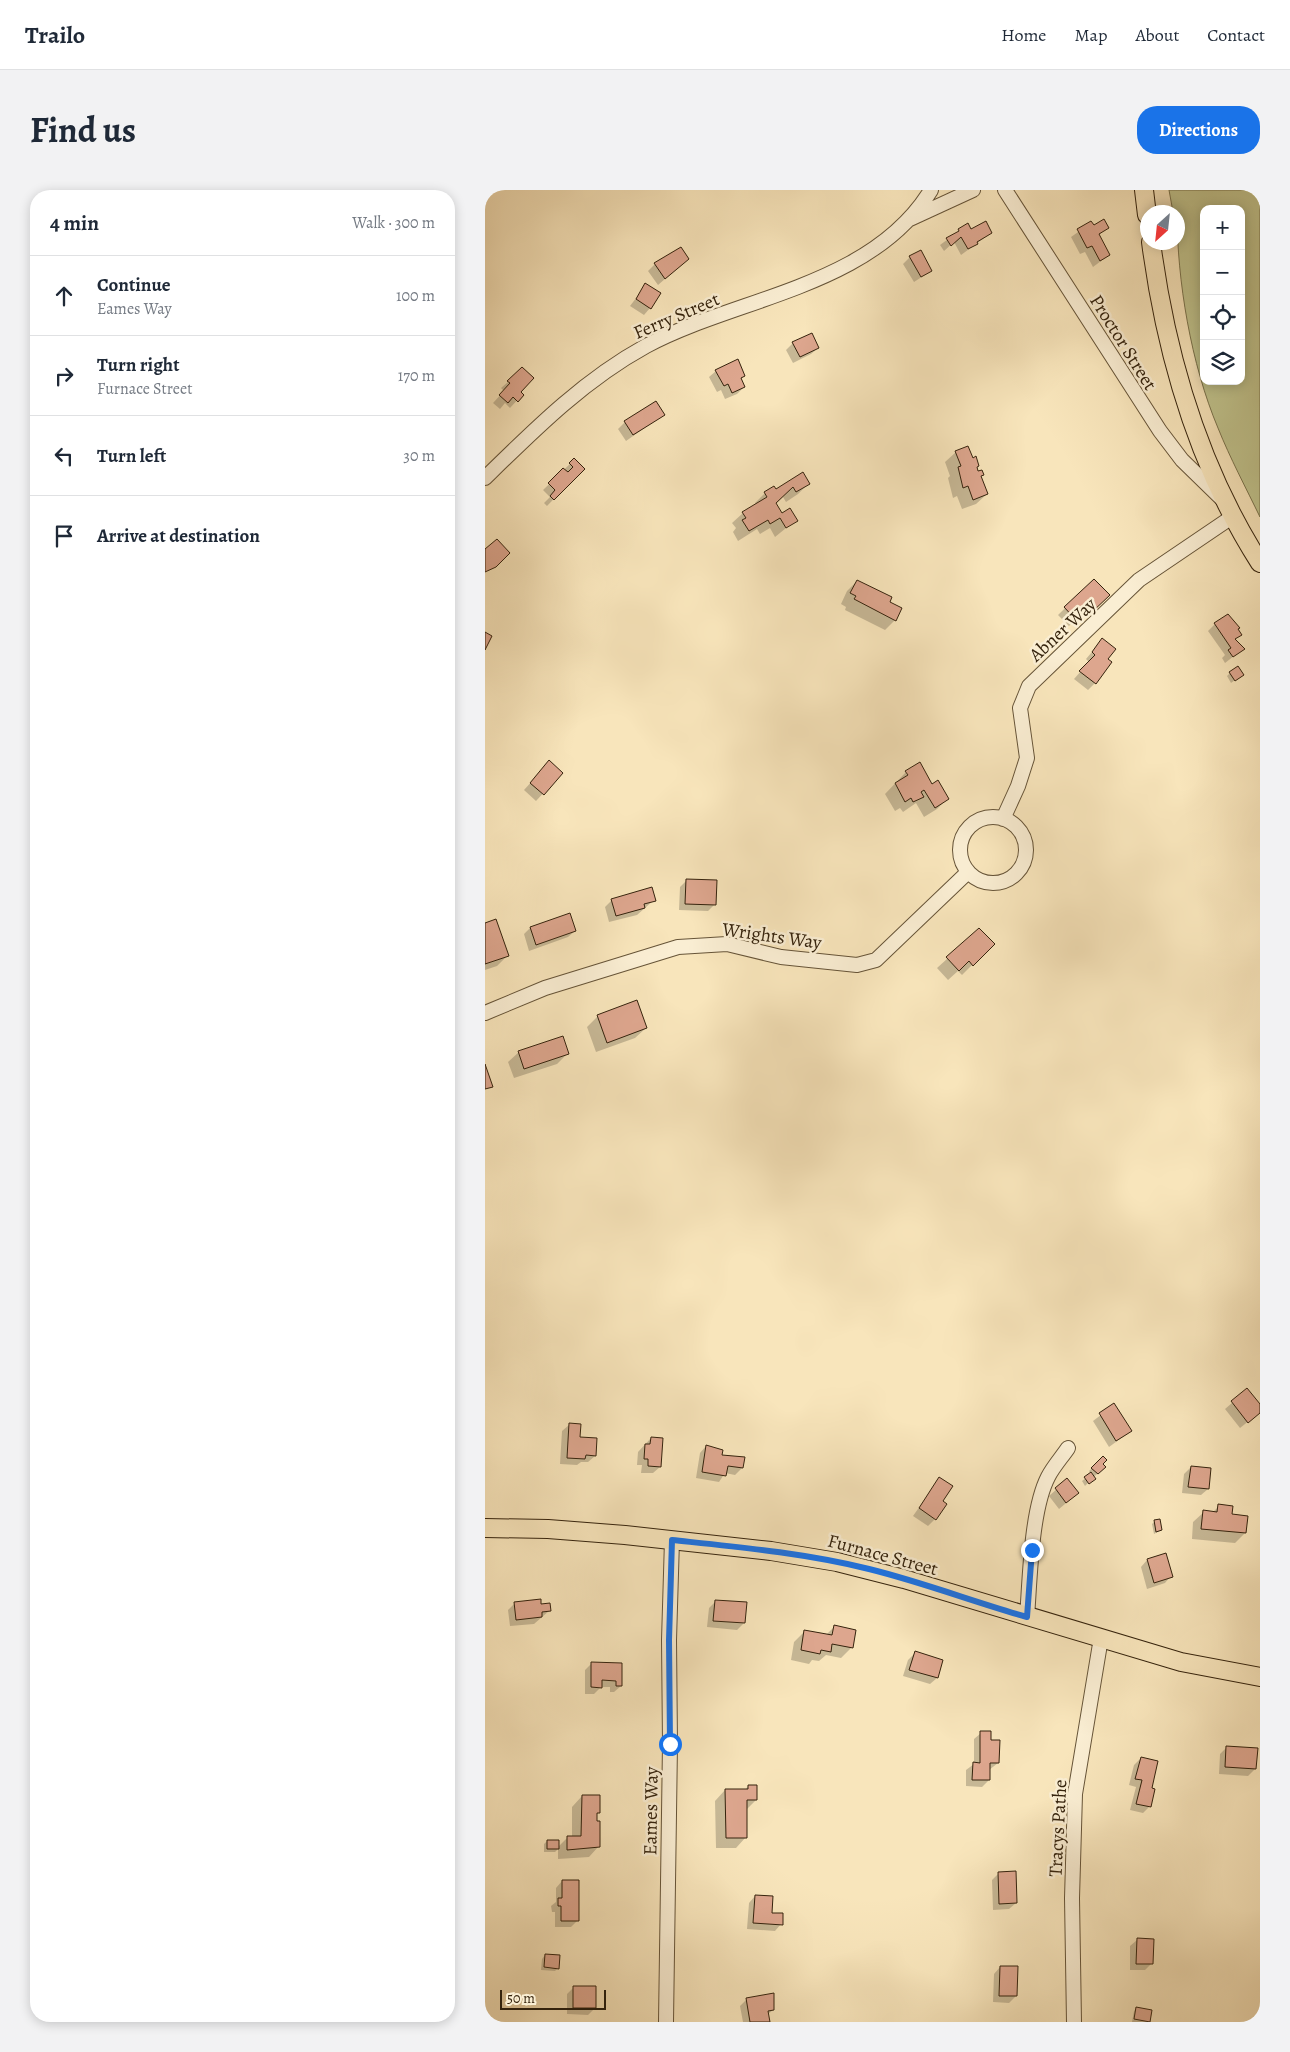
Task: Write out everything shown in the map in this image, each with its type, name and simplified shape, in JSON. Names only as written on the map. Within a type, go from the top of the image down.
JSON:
[{"type":"main road","points":[[1144,190],[1146,205]]},
{"type":"main road","points":[[1152,250],[1162,315],[1178,380],[1199,444],[1229,510],[1260,563]]},
{"type":"main road","name":"Furnace Street","points":[[485,1528],[557,1529],[672,1540],[771,1551],[837,1562],[904,1579],[1181,1662],[1260,1677]]},
{"type":"street","name":"Ferry Street","points":[[905,222],[931,190]]},
{"type":"street","name":"Ferry Street","points":[[485,478],[561,406],[623,359],[671,334],[775,296],[831,271],[874,246],[905,222],[973,190]]},
{"type":"street","name":"Proctor Street","points":[[1005,190],[1149,417],[1182,460],[1229,510]]},
{"type":"street","name":"Abner Way","points":[[1003,819],[1027,758],[1020,708],[1029,686],[1139,580],[1229,510]]},
{"type":"street","points":[[986,818],[1003,819],[1017,828],[1022,836],[1025,852],[1020,868],[1007,879],[991,883],[968,872],[963,865],[960,848],[965,832],[971,826],[986,818]]},
{"type":"street","name":"Wrights Way","points":[[485,1013],[545,988],[678,947],[727,944],[781,957],[857,965],[876,960],[968,872]]},
{"type":"street","points":[[1027,1617],[1032,1550],[1042,1492],[1049,1476],[1068,1448]]},
{"type":"street","name":"Eames Way","points":[[666,2022],[670,1744],[669,1640],[672,1540]]},
{"type":"street","name":"Tracys Pathe","points":[[1074,2022],[1073,1890],[1075,1794],[1101,1638]]},
{"type":"green space","points":[[1169,190],[1260,190],[1260,517],[1233,462],[1202,385],[1245,385],[1245,205],[1200,205],[1200,377],[1187,322],[1179,250],[1185,250],[1185,205],[1172,205]]},
{"type":"building","points":[[1104,219],[1109,228],[1099,234],[1110,255],[1100,261],[1092,246],[1087,248],[1077,229],[1091,221],[1094,225]]},
{"type":"building","points":[[986,221],[992,233],[968,249],[961,237],[951,246],[946,238],[959,231],[958,229],[968,223],[971,229]]},
{"type":"building","points":[[681,247],[689,259],[665,279],[654,263]]},
{"type":"building","points":[[921,250],[932,271],[921,277],[909,256]]},
{"type":"building","points":[[645,283],[661,293],[651,309],[636,299]]},
{"type":"building","points":[[812,333],[819,348],[800,357],[792,342]]},
{"type":"building","points":[[738,359],[745,376],[741,378],[745,387],[732,393],[728,384],[724,386],[715,370]]},
{"type":"building","points":[[522,367],[534,378],[521,392],[524,395],[518,402],[513,397],[508,403],[499,395],[510,383],[507,381]]},
{"type":"building","points":[[656,401],[665,415],[633,435],[624,421]]},
{"type":"building","points":[[968,446],[973,458],[976,456],[979,466],[977,467],[978,471],[982,470],[984,475],[981,476],[988,494],[973,500],[968,486],[963,488],[958,467],[961,466],[955,451]]},
{"type":"building","points":[[574,458],[585,469],[554,500],[550,496],[555,490],[548,483],[563,468],[568,472],[573,467],[569,463]]},
{"type":"building","points":[[803,472],[810,484],[796,492],[793,487],[776,503],[782,513],[790,508],[798,521],[786,528],[780,518],[770,524],[768,520],[749,531],[742,520],[746,518],[742,512],[767,497],[764,492],[774,486],[776,489]]},
{"type":"building","points":[[497,539],[510,553],[496,567],[485,572],[485,549]]},
{"type":"building","points":[[1094,579],[1110,595],[1091,613],[1087,609],[1076,620],[1064,607]]},
{"type":"building","points":[[857,580],[892,597],[890,602],[902,608],[896,621],[854,599],[856,596],[850,593]]},
{"type":"building","points":[[1228,614],[1240,628],[1238,629],[1242,635],[1235,639],[1245,649],[1233,657],[1228,650],[1231,648],[1214,623]]},
{"type":"building","points":[[485,632],[492,636],[485,650]]},
{"type":"building","points":[[1102,638],[1116,649],[1108,659],[1112,662],[1096,684],[1079,671],[1095,655],[1092,652]]},
{"type":"building","points":[[1238,666],[1244,675],[1235,681],[1229,672]]},
{"type":"building","points":[[549,760],[563,773],[544,795],[530,783]]},
{"type":"building","points":[[920,762],[932,784],[938,780],[949,799],[935,808],[924,790],[921,792],[924,797],[913,802],[911,798],[905,802],[895,783],[908,775],[905,771]]},
{"type":"building","points":[[686,879],[717,880],[716,905],[685,904]]},
{"type":"building","points":[[652,887],[656,901],[644,904],[645,908],[616,916],[611,899]]},
{"type":"building","points":[[570,913],[576,931],[536,945],[530,927]]},
{"type":"building","points":[[496,919],[509,956],[485,964],[485,923]]},
{"type":"building","points":[[979,928],[995,944],[973,966],[969,961],[959,971],[946,957]]},
{"type":"building","points":[[637,1000],[647,1028],[607,1043],[597,1015]]},
{"type":"building","points":[[563,1036],[569,1054],[524,1069],[518,1051]]},
{"type":"building","points":[[485,1064],[493,1087],[485,1089]]},
{"type":"building","points":[[1247,1388],[1260,1404],[1260,1413],[1248,1423],[1231,1401]]},
{"type":"building","points":[[1114,1403],[1132,1431],[1116,1441],[1099,1413]]},
{"type":"building","points":[[569,1423],[581,1424],[580,1437],[597,1438],[596,1456],[586,1455],[585,1459],[567,1458]]},
{"type":"building","points":[[651,1437],[663,1438],[661,1467],[648,1466],[648,1459],[644,1459],[645,1444],[650,1444]]},
{"type":"building","points":[[706,1445],[723,1450],[722,1455],[745,1457],[743,1468],[728,1466],[726,1476],[702,1472]]},
{"type":"building","points":[[1103,1456],[1107,1460],[1103,1464],[1106,1467],[1098,1474],[1091,1468]]},
{"type":"building","points":[[1191,1466],[1211,1468],[1209,1489],[1188,1487]]},
{"type":"building","points":[[1091,1472],[1096,1479],[1089,1484],[1084,1477]]},
{"type":"building","points":[[939,1477],[953,1486],[943,1501],[947,1504],[936,1520],[919,1508]]},
{"type":"building","points":[[1067,1478],[1079,1493],[1066,1503],[1055,1488]]},
{"type":"building","points":[[1218,1504],[1233,1506],[1232,1514],[1248,1516],[1246,1533],[1201,1529],[1203,1510],[1217,1512]]},
{"type":"building","points":[[1160,1519],[1162,1530],[1156,1532],[1154,1520]]},
{"type":"building","points":[[1166,1553],[1173,1577],[1154,1583],[1147,1559]]},
{"type":"building","points":[[541,1599],[541,1604],[550,1603],[551,1611],[542,1612],[542,1617],[516,1620],[514,1602]]},
{"type":"building","points":[[715,1600],[747,1602],[745,1623],[713,1621]]},
{"type":"building","points":[[834,1625],[856,1630],[853,1648],[832,1644],[831,1652],[821,1650],[820,1654],[801,1650],[804,1630],[832,1635]]},
{"type":"building","points":[[915,1651],[943,1660],[938,1678],[909,1670]]},
{"type":"building","points":[[591,1662],[622,1663],[622,1686],[616,1686],[616,1681],[602,1680],[602,1688],[591,1687]]},
{"type":"building","points":[[980,1731],[991,1731],[991,1740],[1000,1740],[999,1763],[990,1763],[990,1780],[972,1780],[973,1762],[980,1763]]},
{"type":"building","points":[[1226,1746],[1258,1748],[1256,1769],[1225,1767]]},
{"type":"building","points":[[1141,1757],[1158,1761],[1152,1788],[1155,1789],[1151,1807],[1136,1804],[1142,1780],[1135,1779]]},
{"type":"building","points":[[748,1785],[757,1785],[757,1800],[747,1800],[747,1838],[726,1838],[725,1789],[748,1789]]},
{"type":"building","points":[[582,1795],[600,1795],[600,1813],[597,1813],[597,1821],[600,1821],[600,1847],[567,1850],[567,1836],[581,1836]]},
{"type":"building","points":[[547,1840],[559,1840],[559,1849],[547,1849]]},
{"type":"building","points":[[1016,1871],[1017,1903],[999,1904],[998,1872]]},
{"type":"building","points":[[562,1880],[579,1880],[579,1921],[561,1921],[561,1906],[558,1906],[558,1898],[562,1898]]},
{"type":"building","points":[[755,1895],[773,1896],[772,1913],[783,1913],[783,1925],[753,1923]]},
{"type":"building","points":[[1137,1938],[1154,1939],[1153,1964],[1136,1964]]},
{"type":"building","points":[[545,1954],[560,1955],[559,1969],[544,1967]]},
{"type":"building","points":[[1000,1966],[1018,1966],[1017,1996],[999,1996]]},
{"type":"building","points":[[573,1986],[596,1986],[596,2008],[573,2008]]},
{"type":"building","points":[[774,1993],[774,2010],[768,2011],[770,2022],[750,2022],[746,1998]]},
{"type":"building","points":[[1136,2007],[1152,2010],[1150,2022],[1134,2019]]},
{"type":"route","points":[[670,1744],[669,1640],[672,1540],[771,1551],[837,1562],[904,1579],[1027,1617],[1032,1550]]}]
